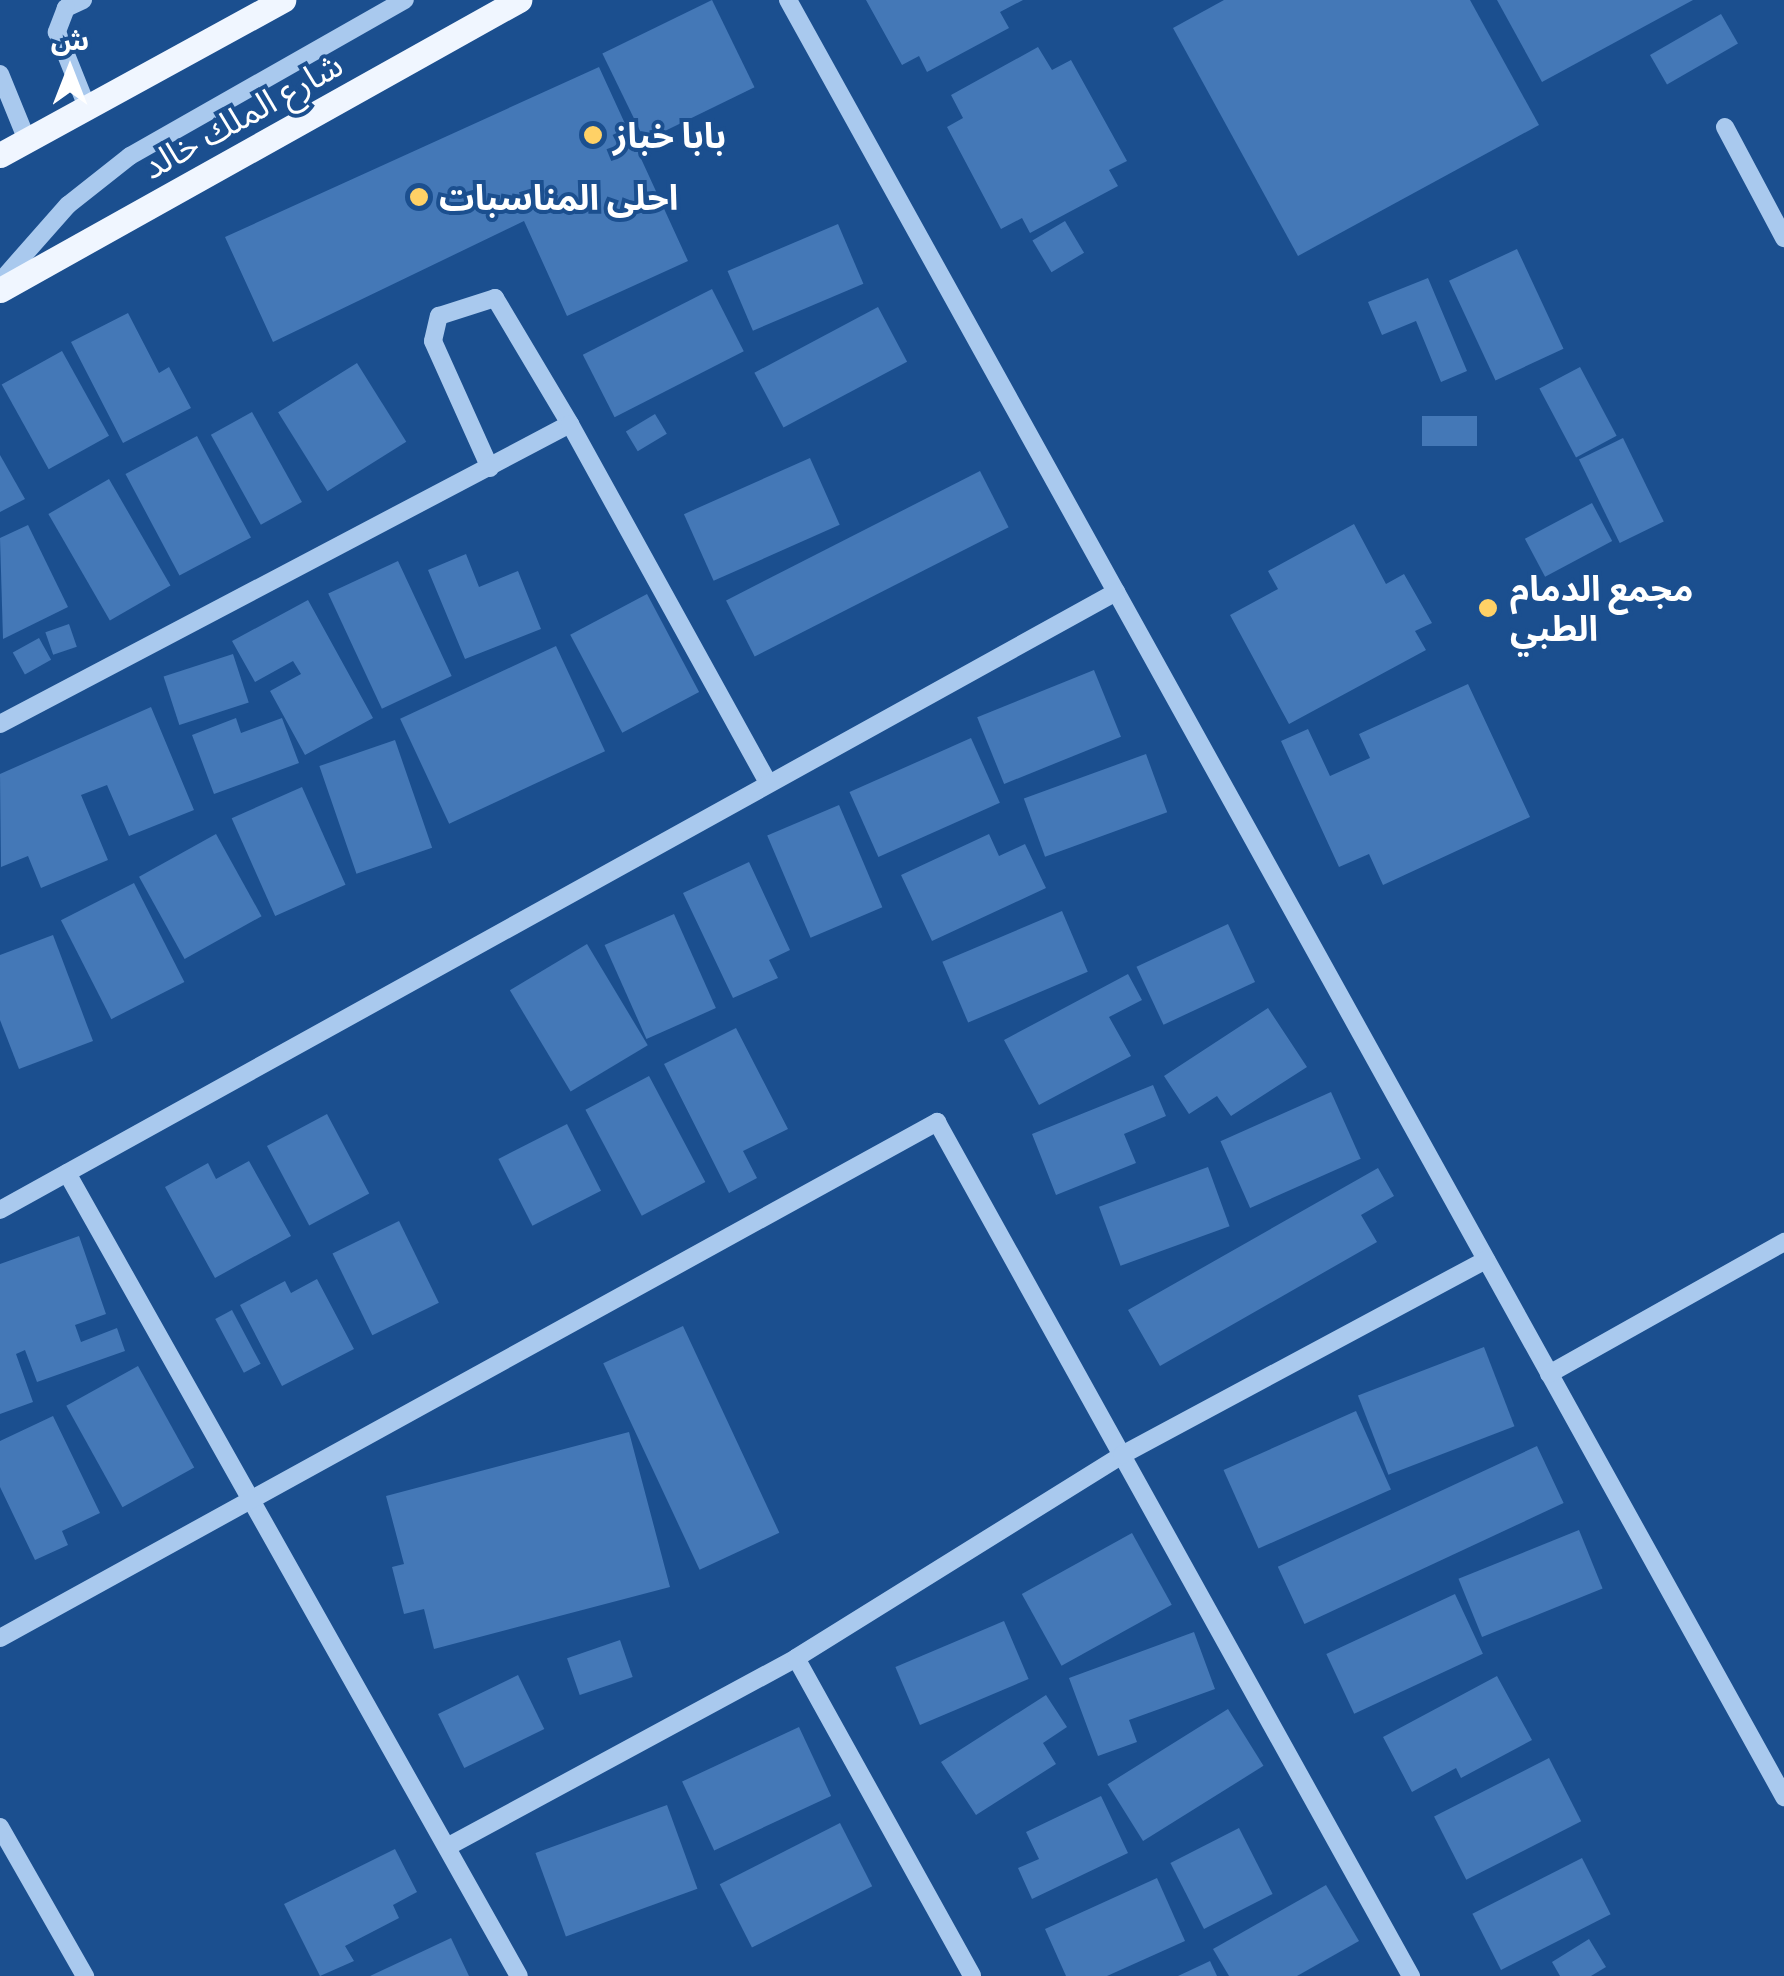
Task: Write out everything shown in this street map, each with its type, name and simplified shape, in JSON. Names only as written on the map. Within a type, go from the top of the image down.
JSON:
[{"type":"main road","name":"شارع الملك خالد","points":[[0,290],[519,0]]},
{"type":"main road","points":[[0,155],[280,1]]},
{"type":"street","points":[[83,0],[66,8],[57,32],[87,107]]},
{"type":"street","points":[[0,282],[68,205],[130,156],[405,0]]},
{"type":"street","points":[[788,0],[1784,1797]]},
{"type":"street","points":[[0,74],[27,140]]},
{"type":"street","points":[[1726,128],[1784,238]]},
{"type":"street","points":[[490,468],[433,341],[439,316],[495,298],[570,424],[768,781]]},
{"type":"street","points":[[0,724],[570,424]]},
{"type":"street","points":[[0,1210],[768,781],[1116,592]]},
{"type":"street","points":[[0,1638],[937,1122],[1411,1976]]},
{"type":"street","points":[[67,1173],[519,1976]]},
{"type":"street","points":[[1549,1374],[1784,1242]]},
{"type":"street","points":[[446,1848],[796,1658],[1122,1455],[1486,1260]]},
{"type":"street","points":[[796,1658],[972,1976]]},
{"type":"street","points":[[0,1826],[85,1976]]},
{"type":"building","points":[[712,0],[755,87],[645,141],[602,53]]},
{"type":"building","points":[[866,0],[1023,0],[1000,12],[1009,28],[927,72],[919,56],[902,65]]},
{"type":"building","points":[[1224,0],[1470,0],[1539,125],[1298,256],[1173,28]]},
{"type":"building","points":[[1497,0],[1693,0],[1542,82]]},
{"type":"building","points":[[1721,14],[1738,43],[1667,84],[1650,55]]},
{"type":"building","points":[[1038,47],[1052,70],[1071,60],[1127,161],[1109,170],[1118,186],[1030,233],[1022,218],[1001,229],[947,127],[963,118],[951,95]]},
{"type":"building","points":[[599,67],[688,261],[567,316],[524,221],[273,342],[225,237]]},
{"type":"building","points":[[1065,221],[1084,253],[1051,272],[1032,241]]},
{"type":"building","points":[[838,224],[863,284],[753,331],[728,271]]},
{"type":"building","points":[[1517,249],[1563,349],[1496,380],[1449,281]]},
{"type":"building","points":[[1428,278],[1467,371],[1441,382],[1416,321],[1382,335],[1368,302]]},
{"type":"building","points":[[712,289],[744,351],[615,417],[583,355]]},
{"type":"building","points":[[878,307],[907,362],[783,427],[754,373]]},
{"type":"building","points":[[128,313],[159,373],[169,367],[191,408],[123,443],[71,342]]},
{"type":"building","points":[[62,351],[109,436],[49,469],[2,384]]},
{"type":"building","points":[[357,363],[406,442],[327,491],[278,412]]},
{"type":"building","points":[[1580,367],[1617,436],[1576,457],[1539,389]]},
{"type":"building","points":[[252,412],[302,502],[261,525],[211,435]]},
{"type":"building","points":[[655,414],[667,434],[638,451],[626,432]]},
{"type":"building","points":[[1422,416],[1477,416],[1477,446],[1422,446]]},
{"type":"building","points":[[197,436],[251,538],[179,576],[125,474]]},
{"type":"building","points":[[1623,438],[1664,522],[1620,543],[1579,459]]},
{"type":"building","points":[[0,455],[25,499],[0,512]]},
{"type":"building","points":[[810,458],[840,525],[714,581],[684,514]]},
{"type":"building","points":[[980,471],[1009,527],[755,657],[726,600]]},
{"type":"building","points":[[109,479],[171,586],[110,621],[48,514]]},
{"type":"building","points":[[1592,503],[1612,541],[1545,577],[1525,539]]},
{"type":"building","points":[[1354,524],[1386,584],[1404,574],[1432,623],[1415,631],[1426,650],[1289,724],[1230,615],[1278,589],[1268,571]]},
{"type":"building","points":[[28,525],[68,607],[3,639],[0,538]]},
{"type":"building","points":[[466,554],[479,587],[518,571],[541,629],[465,659],[428,570]]},
{"type":"building","points":[[398,561],[452,676],[382,709],[328,594]]},
{"type":"building","points":[[647,594],[699,692],[622,733],[570,635]]},
{"type":"building","points":[[308,600],[373,718],[305,755],[270,691],[301,674],[293,661],[255,682],[232,641]]},
{"type":"building","points":[[69,624],[77,647],[53,655],[45,632]]},
{"type":"building","points":[[39,638],[51,660],[25,674],[13,653]]},
{"type":"building","points":[[556,646],[605,751],[449,824],[400,719]]},
{"type":"building","points":[[233,654],[249,703],[179,725],[164,677]]},
{"type":"building","points":[[1094,670],[1121,737],[1004,784],[977,717]]},
{"type":"building","points":[[1468,684],[1530,817],[1383,885],[1369,854],[1339,867],[1281,741],[1308,729],[1330,776],[1370,758],[1359,734]]},
{"type":"building","points":[[151,707],[194,810],[129,836],[107,785],[81,795],[108,860],[41,888],[28,856],[1,867],[0,774]]},
{"type":"building","points":[[236,718],[241,733],[282,718],[299,763],[214,794],[192,735]]},
{"type":"building","points":[[971,738],[1000,803],[878,857],[849,792]]},
{"type":"building","points":[[395,740],[432,848],[356,874],[319,766]]},
{"type":"building","points":[[1146,754],[1167,812],[1045,857],[1024,798]]},
{"type":"building","points":[[302,787],[346,885],[275,916],[232,818]]},
{"type":"building","points":[[839,805],[882,907],[811,938],[767,835]]},
{"type":"building","points":[[216,834],[262,916],[185,959],[139,877]]},
{"type":"building","points":[[989,834],[999,856],[1025,844],[1046,888],[932,941],[901,875]]},
{"type":"building","points":[[749,862],[790,950],[769,960],[778,978],[733,998],[683,893]]},
{"type":"building","points":[[134,883],[184,982],[111,1019],[61,920]]},
{"type":"building","points":[[1062,911],[1088,972],[968,1023],[942,962]]},
{"type":"building","points":[[674,914],[716,1008],[646,1039],[605,945]]},
{"type":"building","points":[[1228,924],[1255,982],[1164,1025],[1136,967]]},
{"type":"building","points":[[53,935],[93,1041],[19,1069],[0,1020],[0,955]]},
{"type":"building","points":[[587,944],[648,1045],[571,1091],[510,990]]},
{"type":"building","points":[[1128,974],[1142,1000],[1109,1017],[1131,1056],[1039,1105],[1004,1040]]},
{"type":"building","points":[[1268,1008],[1307,1067],[1231,1116],[1217,1096],[1189,1114],[1164,1076]]},
{"type":"building","points":[[736,1028],[788,1129],[743,1151],[757,1178],[729,1193],[664,1064]]},
{"type":"building","points":[[649,1076],[705,1182],[642,1216],[585,1110]]},
{"type":"building","points":[[1153,1085],[1166,1116],[1124,1134],[1136,1163],[1056,1195],[1032,1134]]},
{"type":"building","points":[[1331,1092],[1361,1159],[1250,1208],[1220,1141]]},
{"type":"building","points":[[327,1114],[369,1193],[309,1225],[267,1146]]},
{"type":"building","points":[[567,1124],[601,1191],[532,1226],[498,1159]]},
{"type":"building","points":[[249,1161],[291,1236],[215,1278],[165,1187],[208,1163],[216,1179]]},
{"type":"building","points":[[1208,1167],[1230,1226],[1121,1266],[1099,1207]]},
{"type":"building","points":[[1378,1168],[1394,1196],[1361,1215],[1377,1242],[1160,1366],[1128,1310]]},
{"type":"building","points":[[399,1221],[439,1303],[372,1335],[332,1253]]},
{"type":"building","points":[[79,1236],[106,1314],[75,1325],[81,1342],[117,1328],[125,1351],[37,1382],[25,1350],[16,1354],[33,1402],[0,1414],[0,1264]]},
{"type":"building","points":[[317,1279],[354,1349],[282,1386],[240,1305],[285,1281],[291,1293]]},
{"type":"building","points":[[232,1310],[261,1364],[244,1373],[215,1319]]},
{"type":"building","points":[[683,1326],[779,1533],[700,1570],[603,1363]]},
{"type":"building","points":[[1484,1347],[1514,1426],[1388,1475],[1358,1395]]},
{"type":"building","points":[[138,1366],[194,1467],[123,1507],[66,1406]]},
{"type":"building","points":[[1356,1411],[1391,1490],[1259,1549],[1224,1470]]},
{"type":"building","points":[[53,1416],[100,1513],[62,1531],[68,1545],[35,1560],[0,1487],[0,1441]]},
{"type":"building","points":[[629,1432],[670,1587],[434,1649],[424,1609],[404,1614],[392,1567],[404,1564],[386,1496]]},
{"type":"building","points":[[1537,1446],[1564,1503],[1304,1624],[1278,1567]]},
{"type":"building","points":[[1579,1530],[1603,1588],[1482,1637],[1458,1579]]},
{"type":"building","points":[[1132,1533],[1172,1605],[1062,1666],[1022,1594]]},
{"type":"building","points":[[1455,1594],[1483,1654],[1354,1714],[1326,1654]]},
{"type":"building","points":[[1004,1621],[1029,1679],[920,1725],[895,1667]]},
{"type":"building","points":[[1194,1632],[1215,1689],[1129,1720],[1137,1742],[1098,1756],[1069,1678]]},
{"type":"building","points":[[620,1640],[633,1677],[580,1695],[567,1658]]},
{"type":"building","points":[[518,1675],[544,1729],[464,1768],[438,1714]]},
{"type":"building","points":[[1497,1676],[1532,1740],[1461,1778],[1456,1768],[1412,1792],[1383,1737]]},
{"type":"building","points":[[1046,1695],[1067,1727],[1043,1743],[1056,1764],[976,1815],[941,1762]]},
{"type":"building","points":[[1228,1709],[1264,1766],[1143,1841],[1108,1784]]},
{"type":"building","points":[[799,1727],[831,1796],[714,1850],[682,1782]]},
{"type":"building","points":[[1549,1758],[1581,1821],[1466,1880],[1434,1817]]},
{"type":"building","points":[[1101,1796],[1128,1853],[1032,1899],[1018,1868],[1039,1859],[1026,1832]]},
{"type":"building","points":[[667,1805],[697,1889],[566,1937],[535,1853]]},
{"type":"building","points":[[840,1823],[872,1886],[752,1948],[720,1884]]},
{"type":"building","points":[[1239,1828],[1273,1894],[1204,1929],[1170,1863]]},
{"type":"building","points":[[395,1849],[417,1892],[393,1905],[399,1918],[345,1946],[354,1961],[320,1976],[284,1904]]},
{"type":"building","points":[[1582,1858],[1611,1914],[1501,1970],[1472,1914]]},
{"type":"building","points":[[1157,1878],[1185,1941],[1107,1976],[1066,1976],[1045,1929]]},
{"type":"building","points":[[1326,1885],[1359,1941],[1297,1976],[1229,1976],[1213,1949]]},
{"type":"building","points":[[451,1938],[469,1976],[370,1976]]},
{"type":"building","points":[[1589,1939],[1606,1967],[1591,1976],[1560,1976],[1552,1962]]},
{"type":"building","points":[[1210,1961],[1217,1976],[1178,1976]]},
{"type":"place","name":"بابا خباز","points":[[593,135]]},
{"type":"place","name":"احلى المناسبات","points":[[419,197]]},
{"type":"place","name":"مجمع الدمام الطبي","points":[[1488,608]]}]
